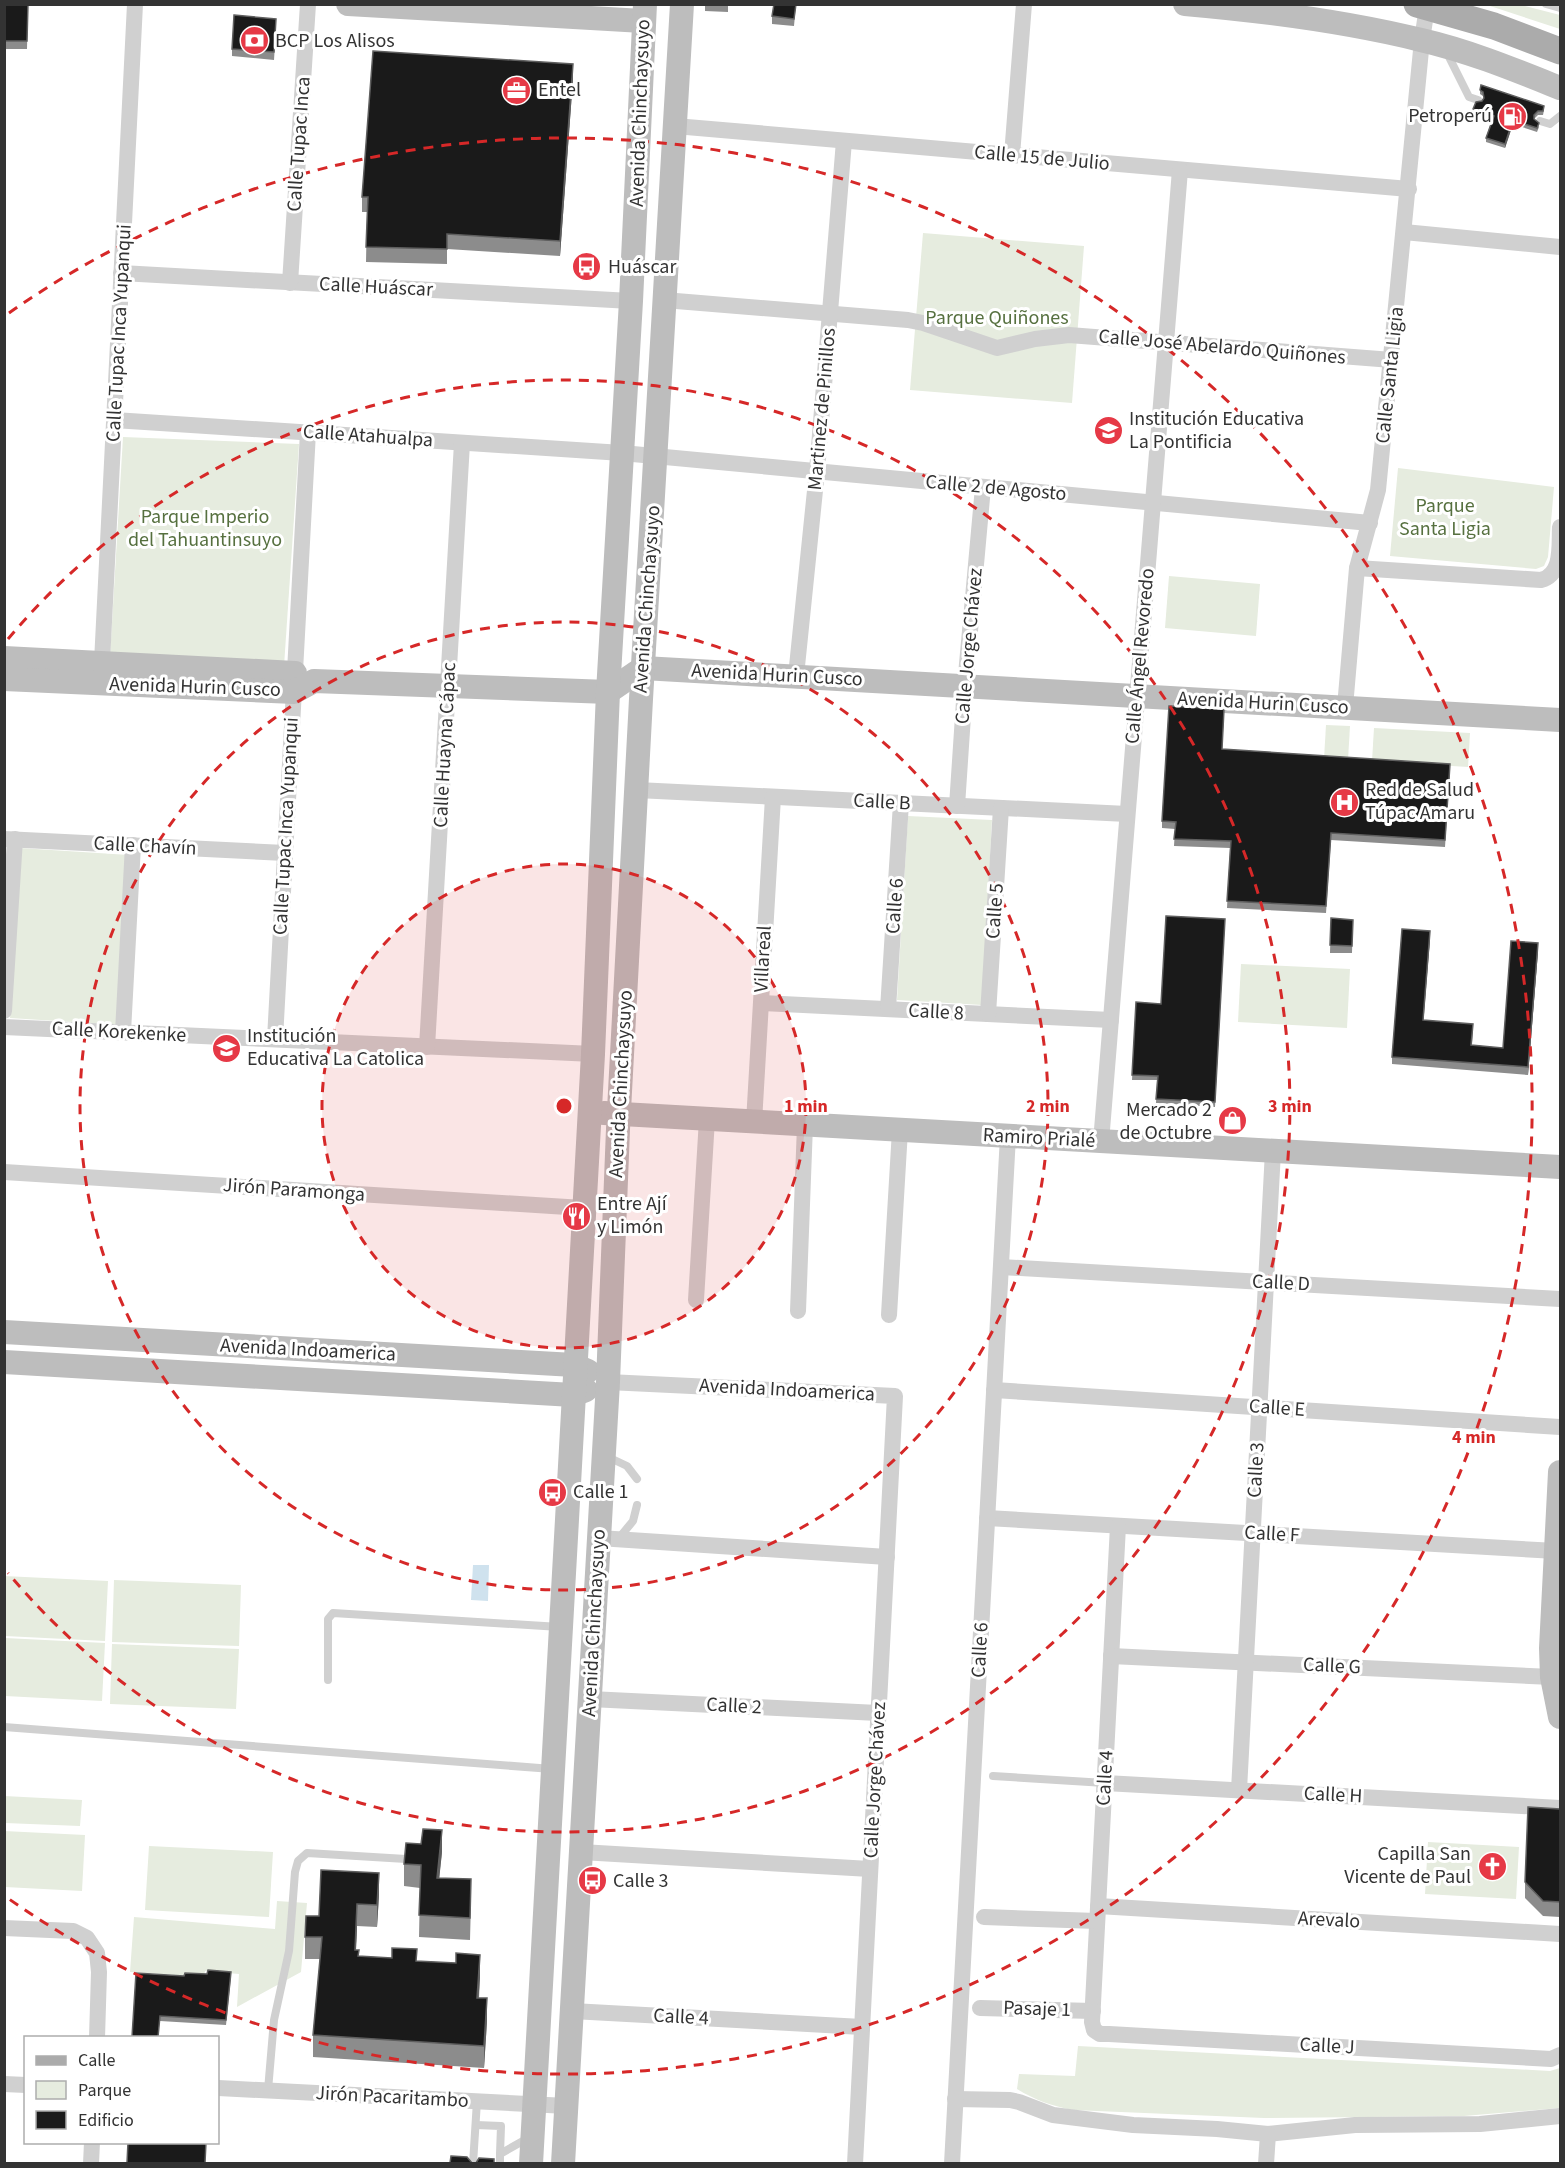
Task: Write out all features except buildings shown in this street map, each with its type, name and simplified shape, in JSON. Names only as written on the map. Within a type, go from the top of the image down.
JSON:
[{"type":"main road","points":[[348,4],[644,13]]},
{"type":"main road","name":"Avenida Chinchaysuyo","points":[[563,2163],[590,1699],[609,1538],[603,1455],[618,1114],[682,4]]},
{"type":"main road","points":[[1185,4],[1304,16],[1433,44],[1507,67],[1560,88]]},
{"type":"main road","points":[[1422,6],[1494,26],[1560,51]]},
{"type":"main road","name":"Avenida Chinchaysuyo","points":[[531,2163],[593,1054],[608,693],[631,300],[644,13]]},
{"type":"main road","points":[[640,108],[655,110],[660,115],[662,122],[661,160],[672,169]]},
{"type":"main road","name":"Avenida Hurin Cusco","points":[[4,658],[102,662],[294,682]]},
{"type":"main road","points":[[608,693],[643,668]]},
{"type":"main road","name":"Avenida Hurin Cusco","points":[[643,668],[1560,720]]},
{"type":"main road","name":"Avenida Hurin Cusco","points":[[4,679],[314,681],[608,693]]},
{"type":"main road","name":"Ramiro Prialé","points":[[589,1112],[1560,1167]]},
{"type":"main road","name":"Avenida Indoamerica","points":[[4,1332],[574,1365],[608,1382]]},
{"type":"main road","name":"Avenida Indoamerica","points":[[4,1362],[573,1395],[608,1382]]},
{"type":"main road","points":[[1560,1472],[1551,1648],[1552,1677],[1560,1717]]},
{"type":"street","name":"Calle Tupac Inca Yupanqui","points":[[102,662],[135,4]]},
{"type":"street","name":"Calle Tupac Inca","points":[[290,282],[308,4]]},
{"type":"street","points":[[1012,155],[1024,4]]},
{"type":"street","name":"Calle Santa Ligia","points":[[1345,707],[1357,568],[1378,489],[1409,189],[1433,44],[1422,6]]},
{"type":"street","name":"Calle 15 de Julio","points":[[675,126],[1409,189]]},
{"type":"street","name":"Martinez de Pinillos","points":[[796,676],[817,471],[844,141]]},
{"type":"street","name":"Calle Ángel Revoredo","points":[[1101,1142],[1180,170]]},
{"type":"street","points":[[1404,232],[1560,247]]},
{"type":"street","name":"Calle Huáscar","points":[[122,273],[631,300]]},
{"type":"street","name":"Calle José Abelardo Quiñones","points":[[664,300],[923,323],[997,348],[1035,339],[1069,335],[1392,360]]},
{"type":"street","name":"Calle Atahualpa","points":[[114,420],[622,453]]},
{"type":"street","name":"Calle Tupac Inca Yupanqui","points":[[275,1040],[308,432]]},
{"type":"street","name":"Calle Huayna Cápac","points":[[427,1047],[462,443]]},
{"type":"street","name":"Calle 2 de Agosto","points":[[622,453],[1370,523]]},
{"type":"street","name":"Calle Jorge Chávez","points":[[957,806],[983,487]]},
{"type":"street","points":[[1357,568],[1541,580],[1553,573],[1559,560],[1560,527]]},
{"type":"street","name":"Calle B","points":[[637,790],[1127,814]]},
{"type":"street","name":"Villareal","points":[[754,1122],[773,796]]},
{"type":"street","name":"Calle 6","points":[[888,1009],[901,803]]},
{"type":"street","name":"Calle 5","points":[[988,1014],[1001,808]]},
{"type":"street","points":[[4,1011],[10,839]]},
{"type":"street","name":"Calle Chavín","points":[[10,839],[285,853]]},
{"type":"street","points":[[123,1032],[133,845]]},
{"type":"street","name":"Calle 8","points":[[761,1003],[1111,1020]]},
{"type":"street","name":"Calle Korekenke","points":[[4,1027],[593,1054]]},
{"type":"street","points":[[696,1300],[707,1119]]},
{"type":"street","points":[[798,1311],[805,1125]]},
{"type":"street","points":[[888,1315],[900,1130]]},
{"type":"street","name":"Calle 6","points":[[952,2163],[1008,1136]]},
{"type":"street","name":"Calle 3","points":[[1239,1790],[1273,1151]]},
{"type":"street","name":"Jirón Paramonga","points":[[4,1172],[583,1208]]},
{"type":"street","name":"Calle D","points":[[1001,1267],[1560,1299]]},
{"type":"street","name":"Avenida Indoamerica","points":[[608,1382],[895,1395]]},
{"type":"street","name":"Calle E","points":[[994,1390],[1560,1426]]},
{"type":"street","name":"Calle Jorge Chávez","points":[[855,2163],[895,1395]]},
{"type":"street","name":"Calle F","points":[[987,1518],[1556,1551]]},
{"type":"street","name":"Calle 4","points":[[1094,2030],[1093,2011],[1118,1526]]},
{"type":"street","points":[[609,1538],[886,1557]]},
{"type":"street","name":"Calle G","points":[[1111,1656],[1552,1677]]},
{"type":"street","name":"Calle 2","points":[[590,1699],[878,1713]]},
{"type":"street","name":"Calle H","points":[[1105,1782],[1560,1808]]},
{"type":"street","points":[[581,1852],[870,1869]]},
{"type":"street","name":"Arevalo","points":[[984,1917],[1098,1913],[1560,1934]]},
{"type":"street","points":[[4,1928],[73,1931],[87,1938],[97,1953],[99,1972],[97,2036]]},
{"type":"street","name":"Pasaje 1","points":[[980,2008],[1093,2011]]},
{"type":"street","name":"Calle 4","points":[[572,2011],[862,2027]]},
{"type":"street","name":"Calle J","points":[[1094,2030],[1100,2034],[1551,2059],[1560,2055]]},
{"type":"street","points":[[4,2084],[24,2085]]},
{"type":"street","name":"Jirón Pacaritambo","points":[[219,2088],[567,2106]]},
{"type":"street","points":[[956,2099],[1010,2100],[1053,2115],[1133,2125],[1269,2134],[1355,2125],[1480,2124],[1560,2116]]},
{"type":"street","points":[[1266,2163],[1269,2134]]},
{"type":"street","points":[[91,2163],[92,2144]]},
{"type":"lane","points":[[1546,4],[1560,8]]},
{"type":"lane","points":[[1433,44],[1469,97],[1478,100]]},
{"type":"lane","points":[[1540,121],[1550,124],[1560,116]]},
{"type":"lane","points":[[603,1455],[627,1466],[637,1479]]},
{"type":"lane","points":[[609,1538],[633,1521],[637,1504]]},
{"type":"lane","points":[[328,1680],[328,1619],[333,1613],[560,1627]]},
{"type":"lane","points":[[4,1727],[553,1769]]},
{"type":"lane","points":[[993,1776],[1105,1782]]},
{"type":"lane","points":[[268,2090],[274,2020],[289,1951],[295,1872],[298,1862],[307,1853],[406,1859]]},
{"type":"lane","points":[[473,2163],[477,2101]]},
{"type":"lane","points":[[476,2125],[501,2126],[500,2159]]},
{"type":"lane","points":[[500,2159],[533,2136]]},
{"type":"green space","points":[[1487,5],[1521,5],[1560,15],[1560,29]]},
{"type":"green space","name":"Parque Quiñones","points":[[923,233],[1084,246],[1072,403],[910,390]]},
{"type":"green space","name":"Parque Imperio del Tahuantinsuyo","points":[[123,437],[299,444],[284,666],[110,657]]},
{"type":"green space","name":"Parque Santa Ligia","points":[[1398,468],[1554,487],[1548,557],[1544,566],[1536,569],[1390,556]]},
{"type":"green space","points":[[1169,576],[1260,584],[1256,636],[1165,628]]},
{"type":"green space","points":[[1326,725],[1350,726],[1348,760],[1324,759]]},
{"type":"green space","points":[[1374,728],[1470,733],[1468,767],[1372,761]]},
{"type":"green space","points":[[908,816],[992,820],[982,1005],[897,1000]]},
{"type":"green space","points":[[20,848],[129,855],[119,1025],[10,1018]]},
{"type":"green space","points":[[1241,964],[1350,969],[1347,1028],[1238,1022]]},
{"type":"green space","points":[[4,1576],[108,1581],[105,1641],[5,1636]]},
{"type":"green space","points":[[114,1580],[241,1585],[239,1646],[112,1642]]},
{"type":"green space","points":[[5,1638],[105,1643],[102,1701],[5,1696]]},
{"type":"green space","points":[[112,1644],[239,1649],[236,1709],[110,1704]]},
{"type":"green space","points":[[4,1796],[82,1800],[80,1826],[5,1823]]},
{"type":"green space","points":[[4,1831],[85,1835],[82,1891],[5,1887]]},
{"type":"green space","points":[[1428,1842],[1519,1847],[1516,1899],[1425,1894]]},
{"type":"green space","points":[[149,1846],[273,1852],[269,1917],[145,1910]]},
{"type":"green space","points":[[277,1901],[307,1903],[301,1972],[237,2007],[239,1974],[205,1971],[204,1977],[130,1972],[134,1917],[275,1929]]},
{"type":"green space","points":[[1078,2046],[1550,2071],[1560,2068],[1560,2108],[1464,2116],[1264,2118],[1073,2110],[1044,2102],[1017,2089],[1019,2074],[1075,2076]]},
{"type":"water","points":[[473,1565],[489,1565],[488,1601],[471,1600]]},
{"type":"place","name":"BCP Los Alisos","points":[[254,41]]},
{"type":"place","name":"Entel","points":[[517,90]]},
{"type":"place","name":"Petroperú","points":[[1513,116]]},
{"type":"place","name":"Huáscar","points":[[587,267]]},
{"type":"place","name":"Institución Educativa La Pontificia","points":[[1108,431]]},
{"type":"place","name":"Red de Salud Túpac Amaru","points":[[1344,802]]},
{"type":"place","name":"Institución Educativa La Catolica","points":[[226,1048]]},
{"type":"place","name":"Mercado 2 de Octubre","points":[[1233,1121]]},
{"type":"place","name":"Entre Ají y Limón","points":[[576,1216]]},
{"type":"place","name":"Calle 1","points":[[552,1492]]},
{"type":"place","name":"Capilla San Vicente de Paul","points":[[1492,1866]]},
{"type":"place","name":"Calle 3","points":[[592,1881]]}]
